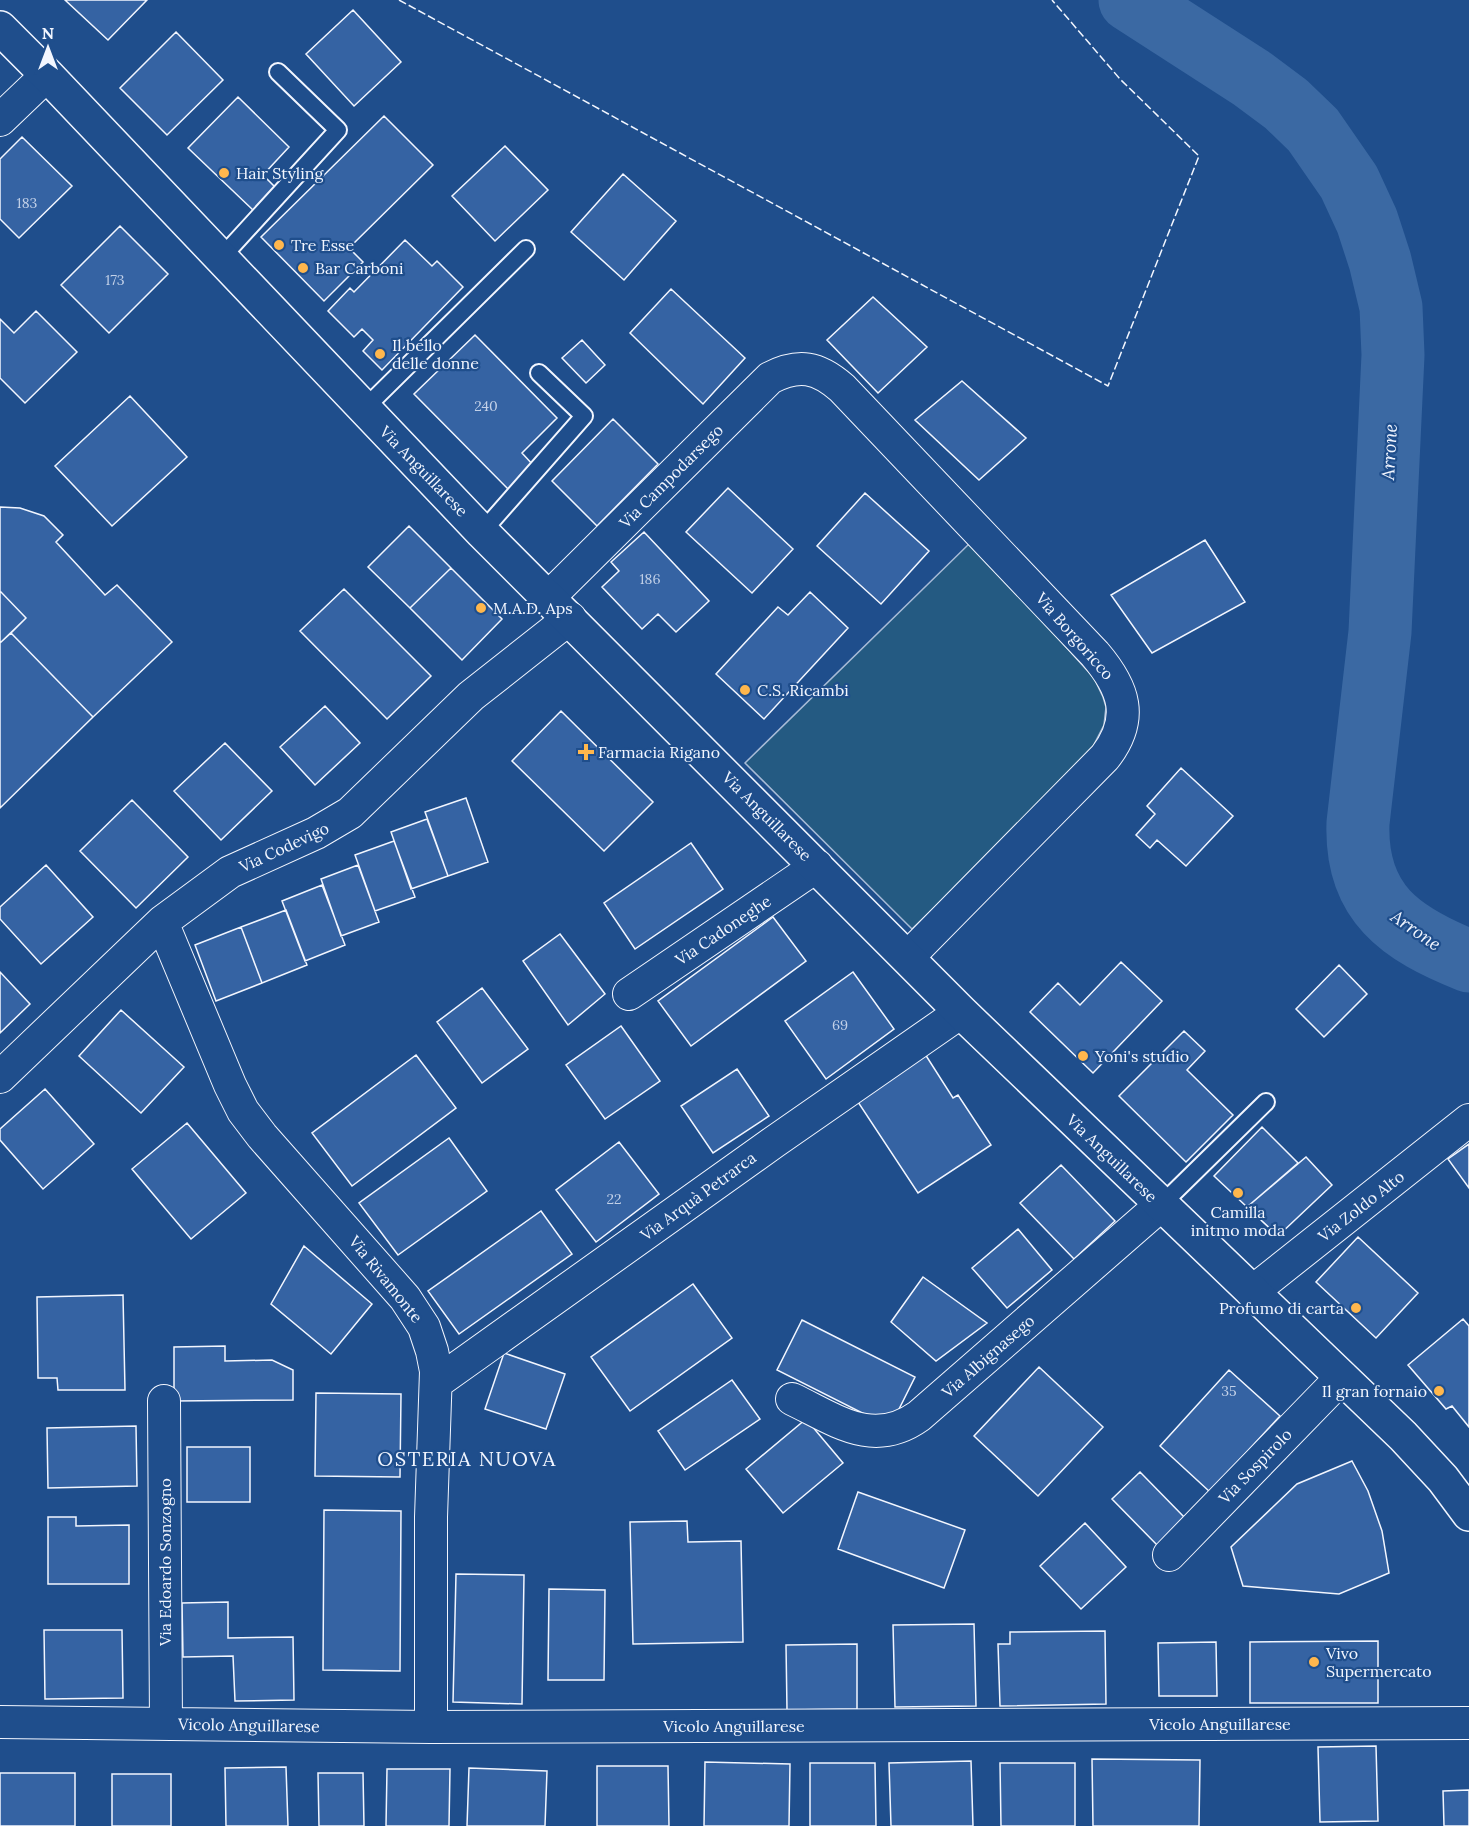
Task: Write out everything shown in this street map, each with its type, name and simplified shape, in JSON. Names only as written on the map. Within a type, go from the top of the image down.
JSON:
[{"type":"main road","name":"Via Anguillarese","points":[[0,28],[482,532],[818,866],[961,1012],[1404,1436],[1443,1479],[1469,1514]]},
{"type":"street","points":[[0,120],[47,75]]},
{"type":"street","name":"Via Campodarsego","points":[[559,608],[761,386],[780,373],[802,369]]},
{"type":"street","name":"Via Borgoricco","points":[[802,369],[824,374],[842,388],[1095,654],[1116,683],[1122,700],[1123,720],[1113,747],[1105,757],[908,957]]},
{"type":"street","name":"Via Codevigo","points":[[0,1077],[162,922],[230,872],[316,833],[350,813],[559,608]]},
{"type":"street","name":"Via Cadoneghe","points":[[629,994],[818,866]]},
{"type":"street","name":"Via Rivamonte","points":[[162,922],[224,1073],[243,1111],[412,1307],[429,1339],[434,1358],[436,1383],[431,1517],[431,1727]]},
{"type":"street","name":"Via Arquà Petrarca","points":[[436,1383],[961,1012]]},
{"type":"street","name":"Via Zoldo Alto","points":[[1252,1292],[1469,1120]]},
{"type":"street","name":"Via Albignasego","points":[[792,1399],[864,1431],[883,1432],[905,1426],[1161,1205]]},
{"type":"street","name":"Via Sospirolo","points":[[1169,1555],[1342,1377]]},
{"type":"street","name":"Via Edoardo Sonzogno","points":[[164,1401],[166,1724]]},
{"type":"street","name":"Vicolo Anguillarese","points":[[0,1722],[431,1727],[1469,1723]]},
{"type":"lane","points":[[221,258],[338,130],[278,72]]},
{"type":"lane","points":[[364,409],[526,249]]},
{"type":"lane","points":[[482,532],[584,416],[538,373]]},
{"type":"lane","points":[[1161,1205],[1266,1102]]},
{"type":"shaded area","points":[[971,542],[1094,678],[1106,707],[1104,725],[1085,762],[912,929],[745,763]]},
{"type":"building","points":[[65,0],[147,0],[108,40]]},
{"type":"building","points":[[353,10],[401,62],[354,106],[306,54]]},
{"type":"building","points":[[176,32],[223,80],[167,135],[120,88]]},
{"type":"building","points":[[238,97],[289,147],[263,175],[276,188],[254,211],[188,148]]},
{"type":"building","points":[[384,116],[433,165],[349,248],[363,262],[324,301],[261,237]]},
{"type":"building","points":[[22,137],[72,186],[19,238],[0,219],[0,159]]},
{"type":"building","points":[[505,146],[548,190],[495,241],[452,196]]},
{"type":"building","points":[[623,174],[676,221],[624,280],[571,232]]},
{"type":"building","points":[[120,226],[168,274],[109,333],[61,285]]},
{"type":"building","points":[[405,240],[432,266],[437,261],[463,287],[382,370],[363,351],[373,340],[362,329],[354,337],[328,311],[350,288],[354,292]]},
{"type":"building","points":[[671,289],[745,358],[703,404],[630,333]]},
{"type":"building","points":[[873,297],[927,347],[878,393],[827,340]]},
{"type":"building","points":[[36,311],[77,352],[25,403],[0,378],[0,319],[14,333]]},
{"type":"building","points":[[475,335],[557,418],[522,453],[534,466],[509,490],[414,394]]},
{"type":"building","points":[[582,340],[605,365],[586,383],[562,358]]},
{"type":"building","points":[[962,381],[1026,438],[979,480],[915,420]]},
{"type":"building","points":[[130,396],[187,457],[112,526],[55,466]]},
{"type":"building","points":[[613,419],[658,464],[597,526],[552,481]]},
{"type":"building","points":[[728,488],[793,549],[752,593],[686,532]]},
{"type":"building","points":[[865,493],[929,551],[881,604],[817,546]]},
{"type":"building","points":[[0,507],[20,508],[44,516],[63,535],[56,542],[105,595],[117,585],[172,642],[93,717],[11,633],[26,618],[0,591]]},
{"type":"building","points":[[409,526],[451,568],[410,608],[368,567]]},
{"type":"building","points":[[644,532],[709,601],[676,632],[658,614],[642,629],[602,587],[619,571],[611,562]]},
{"type":"building","points":[[1205,540],[1245,602],[1152,653],[1111,595]]},
{"type":"building","points":[[451,568],[502,619],[462,660],[410,608]]},
{"type":"building","points":[[344,589],[431,676],[387,719],[300,631]]},
{"type":"building","points":[[0,591],[26,618],[0,643]]},
{"type":"building","points":[[810,592],[848,628],[764,719],[716,674],[778,607],[788,615]]},
{"type":"building","points":[[11,633],[93,717],[0,808],[0,643]]},
{"type":"building","points":[[325,706],[360,743],[315,785],[280,747]]},
{"type":"building","points":[[561,711],[653,802],[604,851],[512,761]]},
{"type":"building","points":[[225,743],[272,791],[221,840],[174,791]]},
{"type":"building","points":[[1181,768],[1233,816],[1186,866],[1157,840],[1150,848],[1136,835],[1155,814],[1147,806]]},
{"type":"building","points":[[466,798],[488,862],[448,876],[425,812]]},
{"type":"building","points":[[132,800],[188,857],[136,908],[80,851]]},
{"type":"building","points":[[427,819],[448,876],[411,889],[391,832]]},
{"type":"building","points":[[394,841],[415,897],[375,911],[355,855]]},
{"type":"building","points":[[691,843],[723,889],[635,949],[604,903]]},
{"type":"building","points":[[46,865],[93,917],[41,964],[0,919],[0,907]]},
{"type":"building","points":[[358,865],[379,922],[341,936],[321,879]]},
{"type":"building","points":[[322,885],[345,945],[305,961],[282,901]]},
{"type":"building","points":[[286,910],[307,965],[262,983],[241,927]]},
{"type":"building","points":[[773,917],[806,961],[691,1046],[658,1001]]},
{"type":"building","points":[[241,927],[262,983],[216,1001],[195,945]]},
{"type":"building","points":[[560,934],[605,994],[568,1025],[523,961]]},
{"type":"building","points":[[1121,962],[1162,1001],[1093,1073],[1030,1012],[1058,983],[1080,1005]]},
{"type":"building","points":[[1339,965],[1367,994],[1324,1037],[1296,1009]]},
{"type":"building","points":[[0,972],[30,1004],[0,1033]]},
{"type":"building","points":[[853,972],[894,1029],[826,1079],[785,1021]]},
{"type":"building","points":[[482,988],[528,1049],[482,1083],[437,1022]]},
{"type":"building","points":[[121,1010],[184,1067],[141,1113],[79,1056]]},
{"type":"building","points":[[621,1026],[660,1081],[605,1119],[566,1065]]},
{"type":"building","points":[[1184,1031],[1205,1051],[1187,1070],[1233,1115],[1186,1162],[1119,1096]]},
{"type":"building","points":[[925,1054],[953,1098],[958,1095],[991,1145],[918,1193],[856,1099]]},
{"type":"building","points":[[416,1055],[456,1108],[352,1186],[312,1133]]},
{"type":"building","points":[[737,1069],[769,1116],[713,1153],[681,1106]]},
{"type":"building","points":[[45,1089],[94,1144],[43,1189],[0,1140],[0,1129]]},
{"type":"building","points":[[187,1123],[246,1193],[191,1239],[132,1169]]},
{"type":"building","points":[[1262,1127],[1298,1163],[1247,1207],[1214,1176]]},
{"type":"building","points":[[449,1138],[487,1191],[398,1255],[359,1203]]},
{"type":"building","points":[[619,1142],[659,1194],[596,1242],[556,1190]]},
{"type":"building","points":[[1469,1144],[1469,1188],[1448,1159]]},
{"type":"building","points":[[1306,1157],[1332,1185],[1278,1236],[1247,1207]]},
{"type":"building","points":[[1061,1165],[1115,1221],[1074,1259],[1020,1203]]},
{"type":"building","points":[[541,1211],[572,1254],[459,1334],[428,1291]]},
{"type":"building","points":[[1018,1229],[1052,1270],[1007,1308],[972,1268]]},
{"type":"building","points":[[1358,1237],[1418,1293],[1376,1338],[1316,1282]]},
{"type":"building","points":[[304,1246],[372,1304],[331,1354],[271,1304]]},
{"type":"building","points":[[923,1277],[987,1323],[936,1361],[891,1322]]},
{"type":"building","points":[[693,1284],[732,1338],[630,1411],[591,1357]]},
{"type":"building","points":[[123,1295],[125,1390],[58,1390],[57,1378],[38,1378],[37,1297]]},
{"type":"building","points":[[1463,1319],[1469,1326],[1469,1427],[1452,1406],[1446,1409],[1408,1365]]},
{"type":"building","points":[[802,1320],[915,1377],[890,1427],[777,1370]]},
{"type":"building","points":[[225,1346],[225,1361],[272,1360],[293,1370],[293,1400],[174,1401],[174,1347]]},
{"type":"building","points":[[504,1353],[565,1374],[546,1429],[485,1409]]},
{"type":"building","points":[[1039,1367],[1103,1427],[1038,1496],[974,1436]]},
{"type":"building","points":[[1229,1370],[1280,1416],[1210,1492],[1160,1446]]},
{"type":"building","points":[[732,1380],[760,1419],[685,1470],[658,1431]]},
{"type":"building","points":[[316,1393],[401,1394],[400,1477],[315,1476]]},
{"type":"building","points":[[806,1419],[843,1463],[783,1513],[746,1469]]},
{"type":"building","points":[[136,1426],[137,1486],[48,1488],[47,1428]]},
{"type":"building","points":[[187,1447],[250,1447],[250,1502],[187,1502]]},
{"type":"building","points":[[1352,1461],[1368,1491],[1382,1531],[1389,1573],[1339,1594],[1243,1586],[1231,1547],[1297,1484]]},
{"type":"building","points":[[1140,1472],[1186,1519],[1158,1546],[1112,1499]]},
{"type":"building","points":[[858,1492],[965,1530],[944,1588],[838,1549]]},
{"type":"building","points":[[324,1510],[401,1511],[400,1671],[323,1670]]},
{"type":"building","points":[[48,1517],[76,1517],[76,1526],[129,1525],[129,1584],[48,1584]]},
{"type":"building","points":[[687,1521],[688,1542],[741,1541],[743,1642],[633,1644],[630,1522]]},
{"type":"building","points":[[1085,1523],[1126,1567],[1081,1609],[1040,1566]]},
{"type":"building","points":[[456,1574],[524,1575],[522,1704],[453,1702]]},
{"type":"building","points":[[549,1589],[605,1590],[604,1680],[548,1680]]},
{"type":"building","points":[[228,1602],[228,1638],[293,1637],[294,1700],[235,1701],[233,1656],[183,1657],[182,1603]]},
{"type":"building","points":[[974,1624],[976,1706],[895,1707],[893,1625]]},
{"type":"building","points":[[44,1630],[122,1630],[123,1698],[45,1699]]},
{"type":"building","points":[[1105,1631],[1106,1704],[1000,1706],[998,1644],[1010,1644],[1010,1632]]},
{"type":"building","name":"Vivo Supermercato","points":[[1378,1641],[1378,1703],[1250,1703],[1250,1642]]},
{"type":"building","points":[[1216,1642],[1217,1696],[1159,1696],[1158,1643]]},
{"type":"building","points":[[857,1644],[857,1709],[787,1710],[786,1645]]},
{"type":"building","points":[[1376,1746],[1378,1821],[1320,1822],[1318,1747]]},
{"type":"building","points":[[1092,1759],[1200,1760],[1199,1826],[1093,1826]]},
{"type":"building","points":[[971,1761],[973,1826],[891,1826],[889,1763]]},
{"type":"building","points":[[705,1762],[790,1764],[789,1826],[704,1826]]},
{"type":"building","points":[[810,1763],[875,1763],[876,1826],[810,1826]]},
{"type":"building","points":[[1000,1763],[1075,1763],[1075,1826],[1001,1826]]},
{"type":"building","points":[[597,1766],[668,1766],[669,1826],[597,1826]]},
{"type":"building","points":[[286,1767],[288,1826],[226,1826],[225,1768]]},
{"type":"building","points":[[469,1768],[547,1771],[545,1826],[467,1826]]},
{"type":"building","points":[[387,1769],[450,1769],[449,1826],[386,1826]]},
{"type":"building","points":[[0,1773],[75,1773],[75,1826],[0,1826]]},
{"type":"building","points":[[318,1773],[363,1773],[364,1826],[319,1826]]},
{"type":"building","points":[[112,1774],[171,1774],[171,1826],[112,1826]]},
{"type":"building","points":[[1469,1790],[1469,1826],[1444,1826],[1443,1791]]},
{"type":"waterway","name":"Arrone","points":[[1130,0],[1251,78],[1286,104],[1313,130],[1349,182],[1367,221],[1391,307],[1393,355],[1380,632],[1358,823],[1359,851],[1365,875],[1374,895],[1387,912],[1403,927],[1423,939],[1469,961]]},
{"type":"fence","points":[[399,0],[1108,386],[1199,156],[1120,79],[1052,0]]},
{"type":"place","name":"Hair Styling","points":[[224,173]]},
{"type":"place","name":"Tre Esse","points":[[279,245]]},
{"type":"place","name":"Bar Carboni","points":[[303,268]]},
{"type":"place","name":"Il bello delle donne","points":[[380,354]]},
{"type":"place","name":"M.A.D. Aps","points":[[481,608]]},
{"type":"place","name":"C.S. Ricambi","points":[[745,690]]},
{"type":"place","name":"Farmacia Rigano","points":[[586,752]]},
{"type":"place","name":"Yoni's studio","points":[[1083,1056]]},
{"type":"place","name":"Camilla initmo moda","points":[[1238,1193]]},
{"type":"place","name":"Profumo di carta","points":[[1356,1308]]},
{"type":"place","name":"Il gran fornaio","points":[[1439,1391]]},
{"type":"place","name":"Vivo Supermercato","points":[[1314,1662]]},
{"type":"district","name":"OSTERIA NUOVA","points":[[467,1458]]}]
